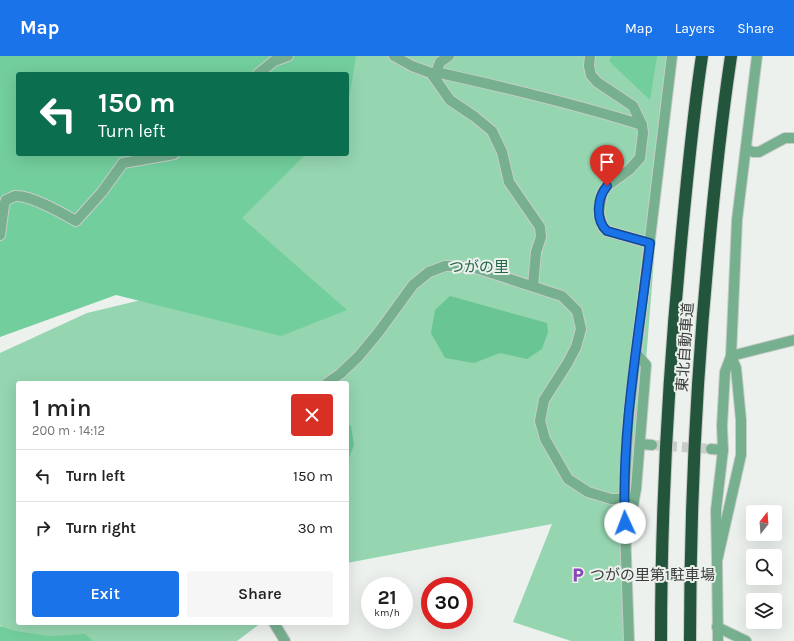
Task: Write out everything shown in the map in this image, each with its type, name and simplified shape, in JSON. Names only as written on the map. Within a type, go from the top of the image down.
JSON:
[{"type":"highway","name":"東北自動車道","points":[[661,641],[661,581],[674,322],[686,187],[702,56]]},
{"type":"highway","name":"東北自動車道","points":[[690,641],[693,470],[702,324],[714,192],[731,56]]},
{"type":"street","points":[[260,72],[274,61],[288,56]]},
{"type":"street","points":[[394,56],[412,66],[434,73],[515,90],[642,124]]},
{"type":"street","points":[[434,73],[440,62],[449,56]]},
{"type":"street","points":[[590,56],[589,66],[591,75],[597,82],[633,106],[642,124],[643,133],[640,158],[630,170],[607,186],[602,193],[598,214],[603,227],[607,231],[650,243]]},
{"type":"street","points":[[629,641],[624,499],[629,413],[672,56]]},
{"type":"street","points":[[718,641],[716,510],[722,450],[725,372],[731,356],[737,220],[757,56]]},
{"type":"street","points":[[434,73],[450,100],[492,131],[502,152],[509,182],[540,226],[541,237],[536,252],[533,286]]},
{"type":"street","points":[[746,149],[753,152],[759,152],[785,138],[794,138]]},
{"type":"street","points":[[0,235],[6,200],[15,196],[27,198],[49,207],[76,221],[102,192],[123,163],[163,156]]},
{"type":"street","points":[[330,381],[340,374],[358,357],[378,333],[413,285],[429,272],[445,266],[476,268],[562,296],[578,311],[581,329],[576,347],[544,400],[540,421],[545,439],[568,479],[588,492],[610,499],[624,499]]},
{"type":"street","points":[[731,356],[794,340]]},
{"type":"street","points":[[626,548],[636,489],[646,365],[636,353]]},
{"type":"street","points":[[717,560],[741,455],[736,368],[731,356]]},
{"type":"street","points":[[640,444],[652,445]]},
{"type":"street","points":[[711,449],[722,450]]},
{"type":"street","points":[[275,625],[285,641]]},
{"type":"street","points":[[717,627],[746,641]]},
{"type":"green space","name":"つがの里","points":[[199,56],[670,56],[624,641],[571,641],[513,622],[552,524],[349,563],[349,381],[16,381],[16,625],[258,625],[237,641],[16,641],[0,625],[0,353],[87,313],[254,273],[189,156],[349,156],[349,72],[331,72]]},
{"type":"shaded area","points":[[0,56],[356,56],[349,99],[349,72],[16,72],[16,156],[304,156],[242,218],[347,310],[281,336],[116,295],[0,337]]},
{"type":"shaded area","points":[[612,56],[657,56],[650,100],[609,61]]},
{"type":"shaded area","points":[[450,296],[547,323],[548,332],[542,349],[527,359],[500,353],[474,363],[445,358],[431,333],[435,310]]},
{"type":"shaded area","points":[[349,425],[351,426],[354,445],[349,458]]},
{"type":"shaded area","points":[[0,626],[15,631],[49,636],[85,634],[93,641],[0,641]]},
{"type":"tunnel","points":[[652,445],[711,449]]},
{"type":"place","name":"つがの里第1駐車場","points":[[578,575]]},
{"type":"route","points":[[607,186],[602,193],[598,214],[603,227],[607,231],[650,243],[629,413],[624,483],[625,523]]}]
